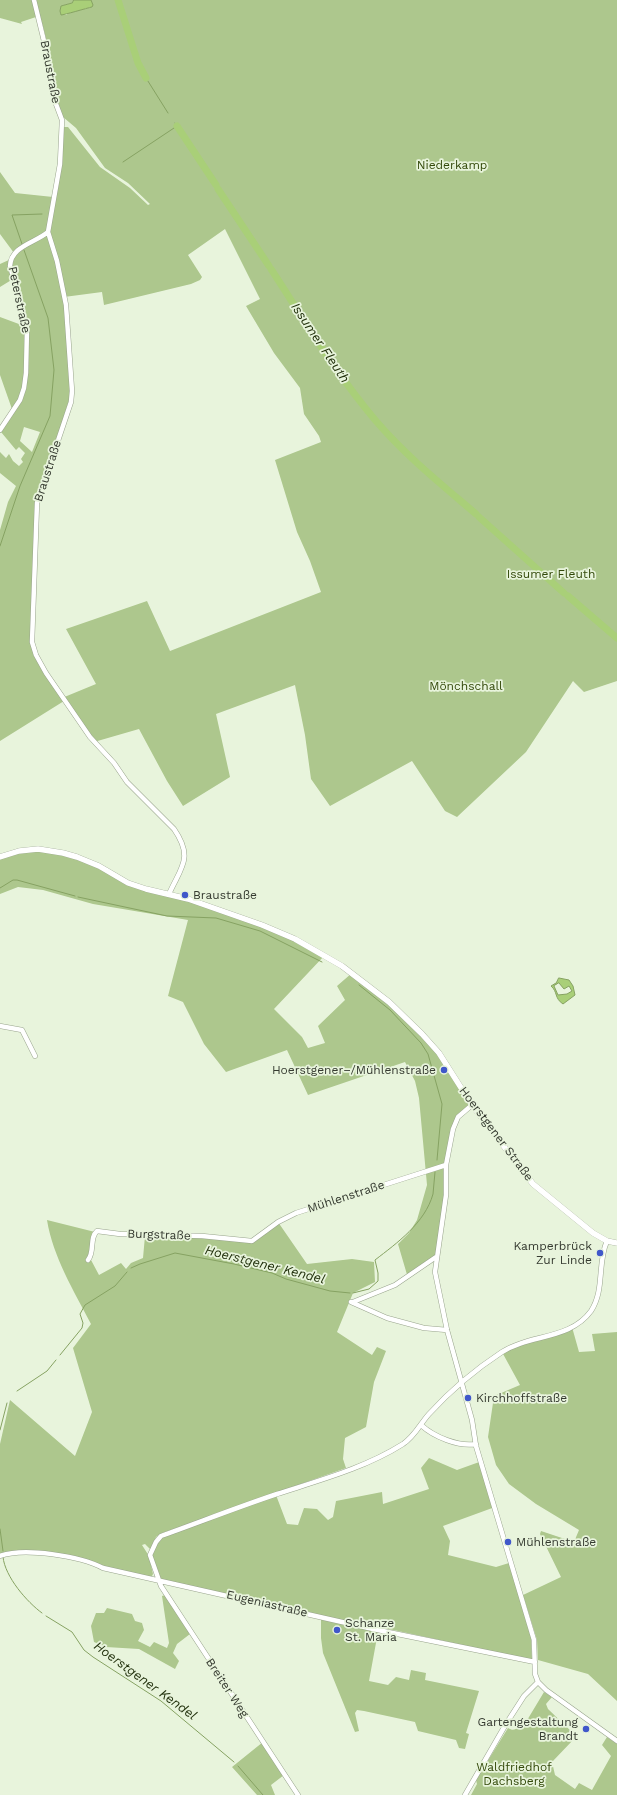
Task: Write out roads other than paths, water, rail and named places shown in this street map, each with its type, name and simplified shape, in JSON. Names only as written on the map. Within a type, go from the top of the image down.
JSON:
[{"type":"main road","name":"Hoerstgener Straße","points":[[0,857],[29,850],[47,850],[63,853],[88,861],[128,883],[217,909],[268,928],[295,939],[342,966],[389,1002],[422,1034],[442,1058],[472,1105],[533,1184],[592,1233],[607,1241],[617,1243]]},
{"type":"street","name":"Braustraße","points":[[34,0],[44,41],[56,104],[62,120],[60,164],[48,232],[57,261],[66,305],[72,391],[69,407],[37,503],[32,642],[36,655],[46,673],[90,737],[114,763],[127,782],[174,829],[179,836],[185,848],[185,860],[169,894]]},
{"type":"street","name":"Peterstraße","points":[[0,430],[20,400],[24,388],[26,373],[27,328],[10,266],[11,259],[14,253],[48,232]]},
{"type":"street","points":[[0,1026],[22,1030],[35,1056]]},
{"type":"street","points":[[472,1105],[458,1117],[453,1129],[446,1165],[446,1195],[435,1272],[447,1330],[472,1420],[476,1444],[534,1640],[538,1682],[546,1690],[617,1741]]},
{"type":"street","name":"Mühlenstraße","points":[[252,1241],[278,1222],[296,1213],[446,1165]]},
{"type":"street","name":"Burgstraße","points":[[88,1260],[91,1254],[94,1236],[97,1231],[120,1234],[202,1236],[252,1241]]},
{"type":"street","points":[[157,1580],[150,1555],[156,1542],[161,1536],[354,1468],[388,1453],[411,1438],[427,1416],[461,1383],[502,1352],[513,1346],[567,1330],[584,1319],[591,1310],[600,1288],[603,1253],[607,1241]]},
{"type":"street","points":[[436,1257],[395,1285],[352,1302],[387,1318],[424,1328],[447,1330]]},
{"type":"street","points":[[421,1425],[426,1430],[444,1438],[471,1445],[476,1444]]},
{"type":"street","name":"Eugeniastraße","points":[[0,1556],[16,1552],[34,1552],[380,1630],[535,1662]]},
{"type":"street","name":"Breiter Weg","points":[[157,1580],[298,1795]]},
{"type":"street","points":[[465,1795],[524,1696],[538,1682]]},
{"type":"waterway","name":"Issumer Fleuth","points":[[118,0],[138,63],[146,78]]},
{"type":"waterway","name":"Issumer Fleuth","points":[[146,78],[168,113]]},
{"type":"waterway","name":"Hoerstgener Kendel","points":[[123,162],[177,126],[175,123]]},
{"type":"waterway","name":"Issumer Fleuth","points":[[177,126],[216,185]]},
{"type":"waterway","name":"Issumer Fleuth","points":[[218,189],[269,266]]},
{"type":"waterway","name":"Hoerstgener Kendel","points":[[22,244],[12,215],[42,214]]},
{"type":"waterway","name":"Hoerstgener Kendel","points":[[0,546],[20,486],[50,416],[54,370],[48,318],[24,250]]},
{"type":"waterway","name":"Issumer Fleuth","points":[[271,269],[334,366],[376,421],[412,458],[476,514]]},
{"type":"waterway","name":"Issumer Fleuth","points":[[479,517],[564,593]]},
{"type":"waterway","name":"Issumer Fleuth","points":[[568,596],[617,638]]},
{"type":"waterway","name":"Hoerstgener Kendel","points":[[0,888],[13,880],[17,880],[75,896]]},
{"type":"waterway","name":"Hoerstgener Kendel","points":[[78,897],[167,916],[216,918],[260,931],[322,962]]},
{"type":"waterway","name":"Hoerstgener Kendel","points":[[359,985],[390,1010],[421,1043],[428,1054],[442,1104],[437,1160]]},
{"type":"waterway","name":"Hoerstgener Kendel","points":[[353,1293],[369,1289],[378,1281],[375,1260],[409,1232],[424,1214],[433,1194],[435,1172]]},
{"type":"waterway","name":"Hoerstgener Kendel","points":[[131,1268],[175,1253],[272,1273],[286,1279],[330,1291],[350,1293]]},
{"type":"waterway","name":"Hoerstgener Kendel","points":[[60,1355],[82,1328],[83,1323],[80,1314],[85,1305],[115,1286],[127,1272]]},
{"type":"waterway","name":"Hoerstgener Kendel","points":[[17,1391],[47,1371],[56,1360]]},
{"type":"waterway","name":"Hoerstgener Kendel","points":[[0,1430],[7,1403]]},
{"type":"waterway","name":"Hoerstgener Kendel","points":[[0,1529],[3,1551]]},
{"type":"waterway","name":"Hoerstgener Kendel","points":[[3,1557],[12,1581],[24,1596],[42,1613]]},
{"type":"waterway","name":"Hoerstgener Kendel","points":[[46,1616],[72,1632],[84,1650],[93,1657],[161,1701],[234,1762]]},
{"type":"waterway","name":"Hoerstgener Kendel","points":[[238,1766],[263,1795]]},
{"type":"place","name":"Braustraße","points":[[185,895]]},
{"type":"place","name":"Hoerstgener−/Mühlenstraße","points":[[444,1070]]},
{"type":"place","name":"Kamperbrück Zur Linde","points":[[600,1253]]},
{"type":"place","name":"Kirchhoffstraße","points":[[468,1398]]},
{"type":"place","name":"Mühlenstraße","points":[[508,1542]]},
{"type":"place","name":"Schanze St. Maria","points":[[337,1630]]},
{"type":"place","name":"Gartengestaltung Brandt","points":[[586,1729]]},
{"type":"park label","name":"Niederkamp","points":[[452,165]]},
{"type":"park label","name":"Mönchschall","points":[[466,686]]},
{"type":"park label","name":"Waldfriedhof Dachsberg","points":[[514,1774]]}]
